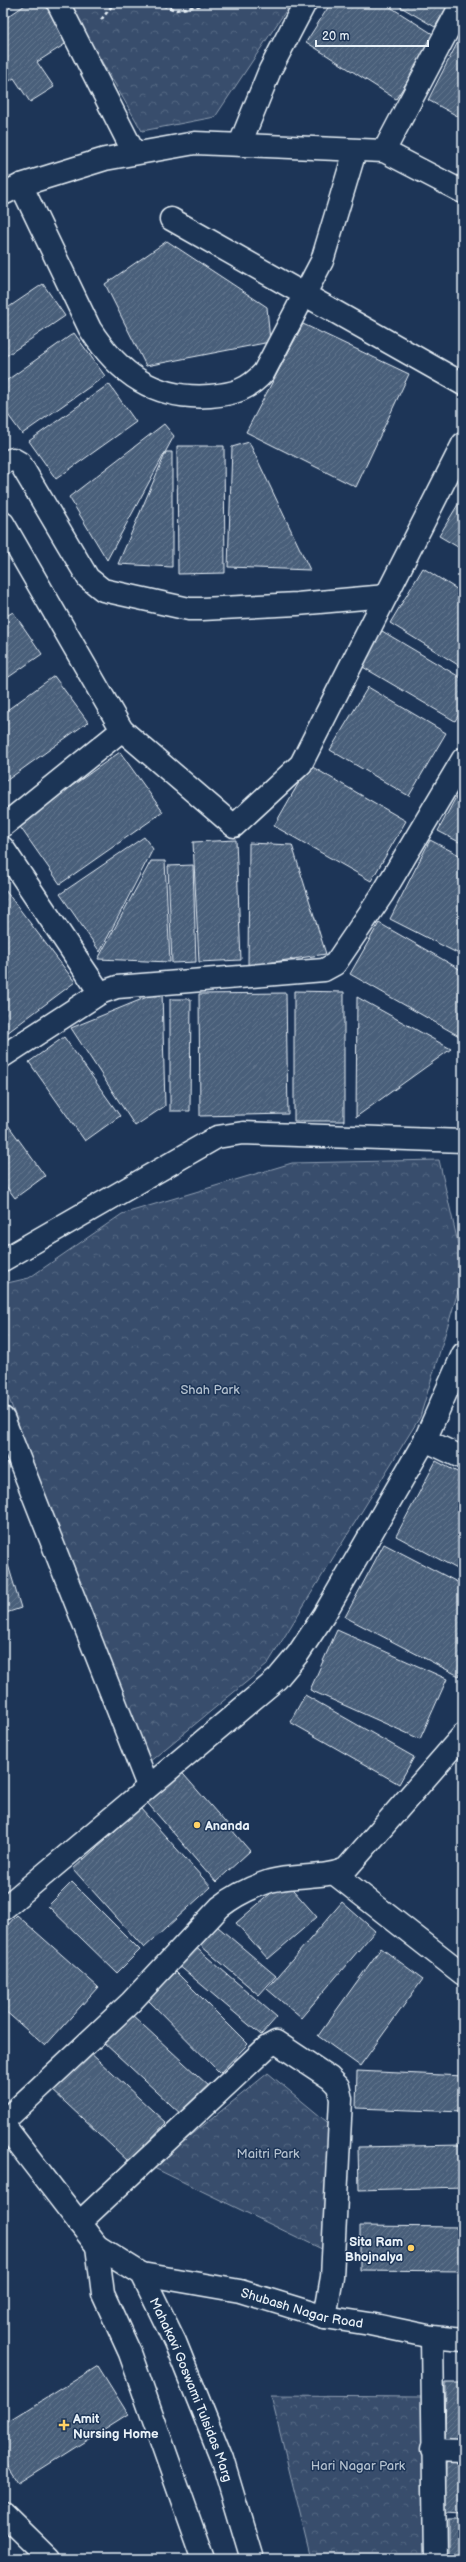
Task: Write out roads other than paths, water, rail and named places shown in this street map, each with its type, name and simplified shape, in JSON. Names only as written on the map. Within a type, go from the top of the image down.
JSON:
[{"type":"street","points":[[58,3],[134,153]]},
{"type":"street","points":[[240,144],[270,70],[305,3]]},
{"type":"street","points":[[384,150],[462,3]]},
{"type":"street","points":[[355,150],[322,261],[264,372],[252,386],[221,395],[184,397],[168,394],[135,378],[123,370],[101,346],[90,329],[12,189],[105,159],[195,143],[384,150],[463,192]]},
{"type":"street","points":[[171,218],[304,295],[463,384]]},
{"type":"street","points":[[3,523],[122,730],[234,826],[301,764],[463,444]]},
{"type":"street","points":[[3,463],[13,459],[20,463],[88,578],[103,590],[202,609],[290,605],[386,596]]},
{"type":"street","points":[[3,826],[122,730]]},
{"type":"street","points":[[3,1056],[100,993],[117,987],[324,970],[330,968],[335,964],[382,895],[463,759]]},
{"type":"street","points":[[3,848],[100,993]]},
{"type":"street","points":[[3,1260],[217,1137],[243,1133],[463,1141]]},
{"type":"street","points":[[3,1909],[277,1679],[298,1654],[324,1615],[425,1440],[463,1354]]},
{"type":"street","points":[[3,1418],[148,1786]]},
{"type":"street","points":[[425,1440],[463,1458]]},
{"type":"street","points":[[142,2274],[97,2246],[3,2123],[131,2002],[220,1907],[236,1895],[271,1881],[335,1874],[346,1869],[358,1858],[463,1735]]},
{"type":"street","points":[[335,1874],[463,1974]]},
{"type":"street","points":[[79,2223],[276,2042],[330,2078],[338,2086],[341,2099],[332,2277],[325,2317]]},
{"type":"street","points":[[97,2246],[103,2294],[130,2353],[203,2559]]},
{"type":"street","name":"Shubash Nagar Road","points":[[142,2274],[240,2291],[325,2317],[370,2324],[432,2337],[463,2340]]},
{"type":"street","name":"Mahakavi Goswami Tulsidas Marg","points":[[142,2274],[175,2342],[222,2459],[252,2559]]},
{"type":"street","points":[[432,2337],[434,2559]]},
{"type":"street","points":[[432,2450],[463,2451]]},
{"type":"street","points":[[3,2514],[49,2559]]},
{"type":"place","name":"Ananda","points":[[197,1825]]},
{"type":"place","name":"Sita Ram Bhojnalya","points":[[411,2248]]},
{"type":"place","name":"Amit Nursing Home","points":[[64,2425]]},
{"type":"park label","name":"Shah Park","points":[[210,1389]]},
{"type":"park label","name":"Maitri Park","points":[[268,2153]]},
{"type":"park label","name":"Hari Nagar Park","points":[[358,2465]]}]
